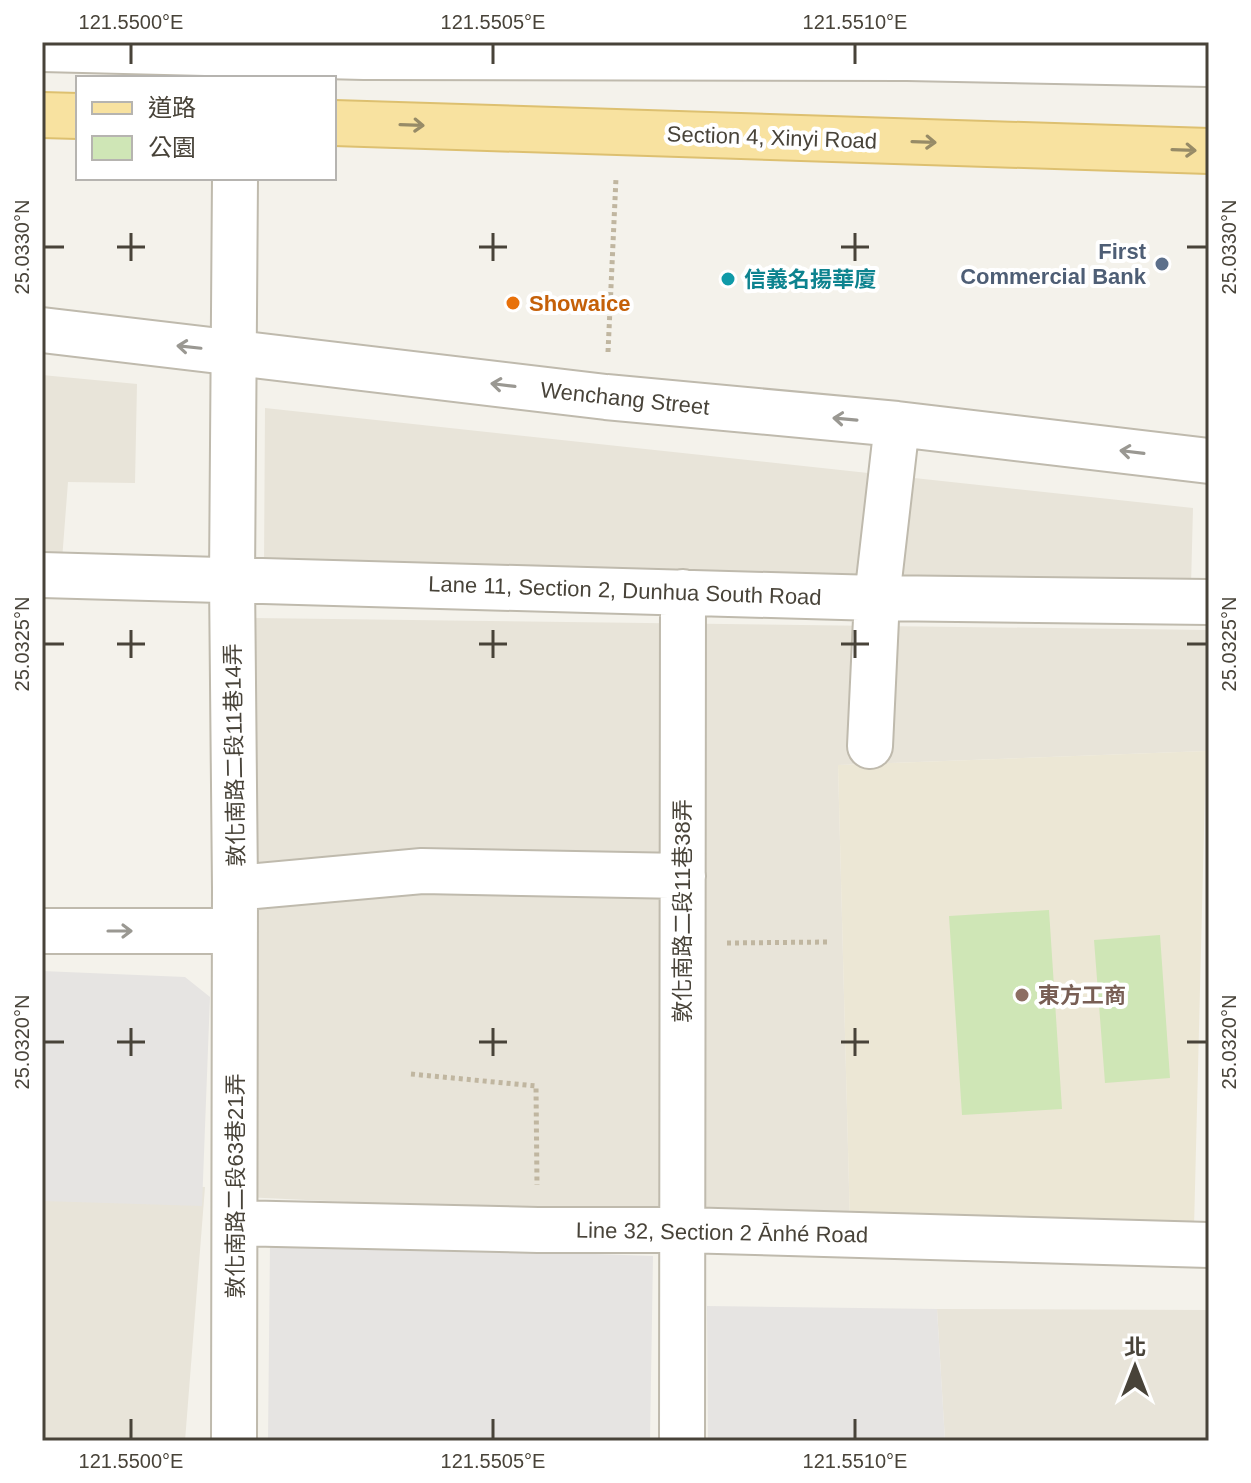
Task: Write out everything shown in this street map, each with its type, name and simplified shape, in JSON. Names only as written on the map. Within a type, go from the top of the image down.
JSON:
[{"type":"main road","points":[[42,115],[76,116]]},
{"type":"main road","name":"Section 4, Xinyi Road","points":[[336,123],[1209,151]]},
{"type":"street","points":[[42,49],[364,57],[891,58],[1209,64]]},
{"type":"street","name":"敦化南路二段11巷14弄","points":[[235,180],[232,579],[235,931]]},
{"type":"street","name":"Wenchang Street","points":[[42,330],[606,397],[897,424],[1209,461]]},
{"type":"street","points":[[870,746],[877,598],[897,424]]},
{"type":"street","name":"Lane 11, Section 2, Dunhua South Road","points":[[42,575],[877,598],[1209,602]]},
{"type":"street","name":"敦化南路二段11巷38弄","points":[[682,1441],[683,592]]},
{"type":"street","points":[[235,888],[422,871],[683,876]]},
{"type":"street","points":[[42,931],[235,931]]},
{"type":"street","name":"敦化南路二段63巷21弄","points":[[234,1441],[235,931]]},
{"type":"street","name":"Line 32, Section 2 Ānhé Road","points":[[235,1223],[681,1230],[1209,1245]]},
{"type":"path","points":[[606,397],[619,132]]},
{"type":"path","points":[[682,943],[829,942]]},
{"type":"path","points":[[411,1074],[536,1086],[538,1230]]},
{"type":"shaded area","points":[[42,375],[137,384],[135,483],[68,482],[62,560],[42,560]]},
{"type":"shaded area","points":[[265,408],[1193,508],[1191,586],[264,565]]},
{"type":"shaded area","points":[[248,618],[1208,630],[1206,751],[838,765],[850,1226],[241,1197]]},
{"type":"shaded area","name":"東方工商","points":[[1206,751],[1194,1228],[850,1226],[838,765]]},
{"type":"shaded area","points":[[42,971],[185,977],[210,997],[202,1206],[42,1201]]},
{"type":"shaded area","points":[[42,1183],[205,1187],[185,1441],[42,1441]]},
{"type":"shaded area","points":[[270,1243],[653,1256],[650,1441],[268,1441]]},
{"type":"shaded area","points":[[707,1306],[937,1309],[945,1441],[708,1441]]},
{"type":"shaded area","points":[[937,1309],[1209,1310],[1209,1441],[945,1441]]},
{"type":"green space","points":[[1049,910],[1062,1109],[962,1115],[949,916]]},
{"type":"green space","points":[[1160,935],[1170,1078],[1105,1083],[1094,940]]},
{"type":"place","name":"First Commercial Bank","points":[[1162,264]]},
{"type":"place","name":"信義名揚華廈","points":[[728,279]]},
{"type":"place","name":"Showaice","points":[[513,303]]},
{"type":"place","name":"東方工商","points":[[1022,995]]}]
